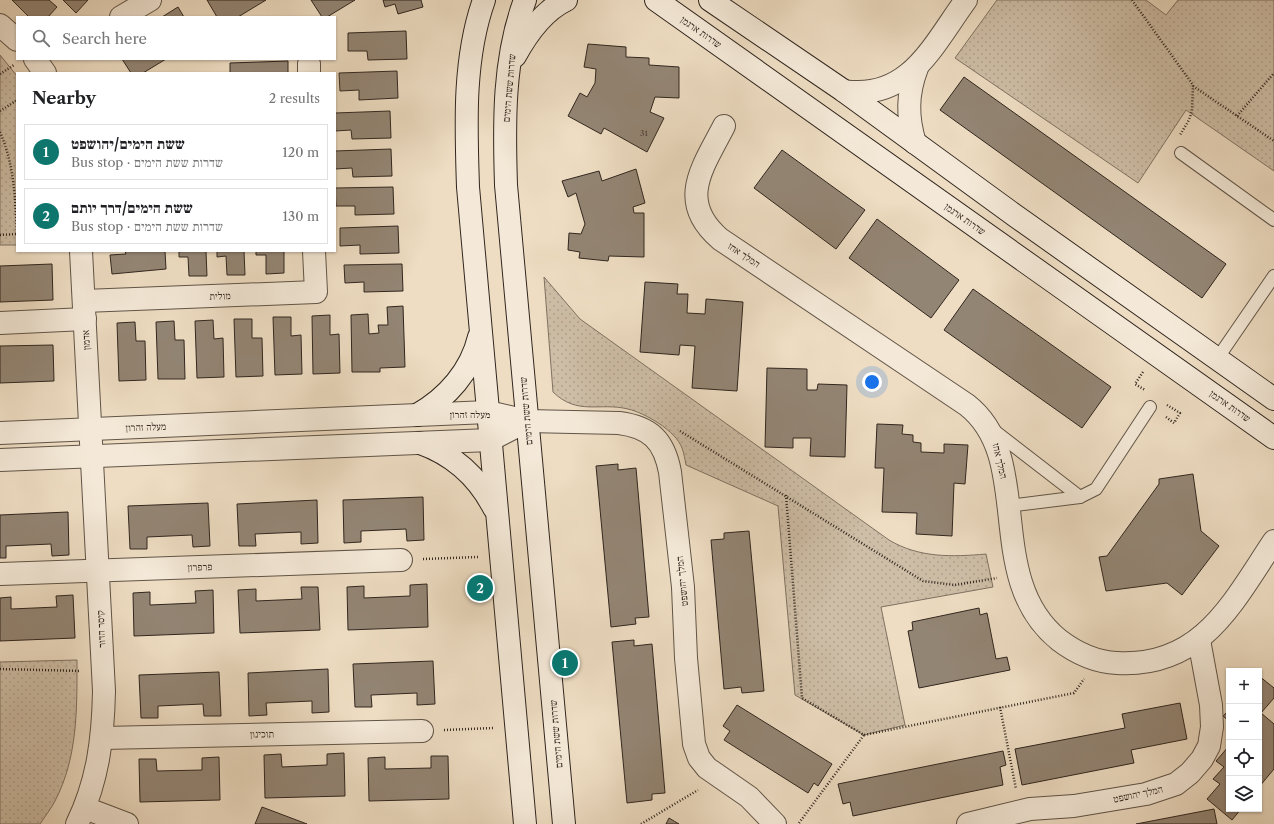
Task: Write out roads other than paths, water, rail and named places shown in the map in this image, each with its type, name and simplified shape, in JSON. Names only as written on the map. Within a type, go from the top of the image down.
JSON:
[{"type":"street","points":[[123,16],[150,0]]},
{"type":"street","points":[[484,0],[475,33],[471,63],[467,124],[470,218],[525,824]]},
{"type":"street","name":"שדרות ששת הימים","points":[[525,0],[515,35],[509,67],[505,125],[506,185],[564,824]]},
{"type":"street","points":[[509,67],[532,30],[544,15],[566,0]]},
{"type":"street","name":"שדרות ארגמן","points":[[656,0],[1274,438]]},
{"type":"street","points":[[844,91],[866,92],[884,89],[902,81],[917,68],[966,0]]},
{"type":"street","points":[[716,3],[844,91],[1274,399]]},
{"type":"street","points":[[0,25],[16,39]]},
{"type":"street","points":[[915,143],[910,123],[908,104],[911,85],[917,68]]},
{"type":"street","name":"המלך אחז","points":[[724,126],[700,172],[696,188],[695,197],[700,215],[711,232],[967,405],[987,425],[999,452],[1008,506],[1014,557],[1026,598],[1046,629],[1073,651],[1103,662],[1136,664],[1169,657],[1199,640],[1224,614],[1274,541]]},
{"type":"street","name":"אדמון","points":[[81,252],[90,429]]},
{"type":"street","name":"מולית","points":[[0,323],[84,310],[316,292],[314,252]]},
{"type":"street","points":[[417,415],[443,398],[461,377],[478,343],[480,332]]},
{"type":"street","name":"מעלה זהרון","points":[[0,433],[488,412],[527,421]]},
{"type":"street","points":[[0,460],[490,440],[527,421]]},
{"type":"street","name":"המלך יהושפט","points":[[527,421],[619,423],[638,427],[656,438],[662,447],[667,458],[670,472],[683,587],[686,658],[694,744],[699,758],[707,768],[749,797],[775,824]]},
{"type":"street","name":"קיסר הדור","points":[[81,816],[98,768],[102,738],[103,672],[90,429]]},
{"type":"street","points":[[420,443],[451,458],[470,473],[488,497],[497,515]]},
{"type":"street","name":"פרפרון","points":[[0,574],[401,560]]},
{"type":"street","name":"המלך יהושפט","points":[[968,824],[1020,811],[1074,806],[1146,794],[1176,784],[1190,773],[1202,759],[1209,746],[1212,727],[1211,705],[1199,640]]},
{"type":"street","name":"תוכינון","points":[[102,738],[422,731]]},
{"type":"street","points":[[81,816],[127,824]]},
{"type":"lane","points":[[1181,153],[1274,220]]},
{"type":"lane","points":[[1217,359],[1274,276]]},
{"type":"lane","points":[[1008,506],[1080,497],[1096,489],[1150,407]]},
{"type":"lane","points":[[987,425],[1080,497]]},
{"type":"place","name":"ששת הימים/דרך יותם","points":[[480,588]]},
{"type":"place","name":"ששת הימים/יהושפט","points":[[565,663]]}]
